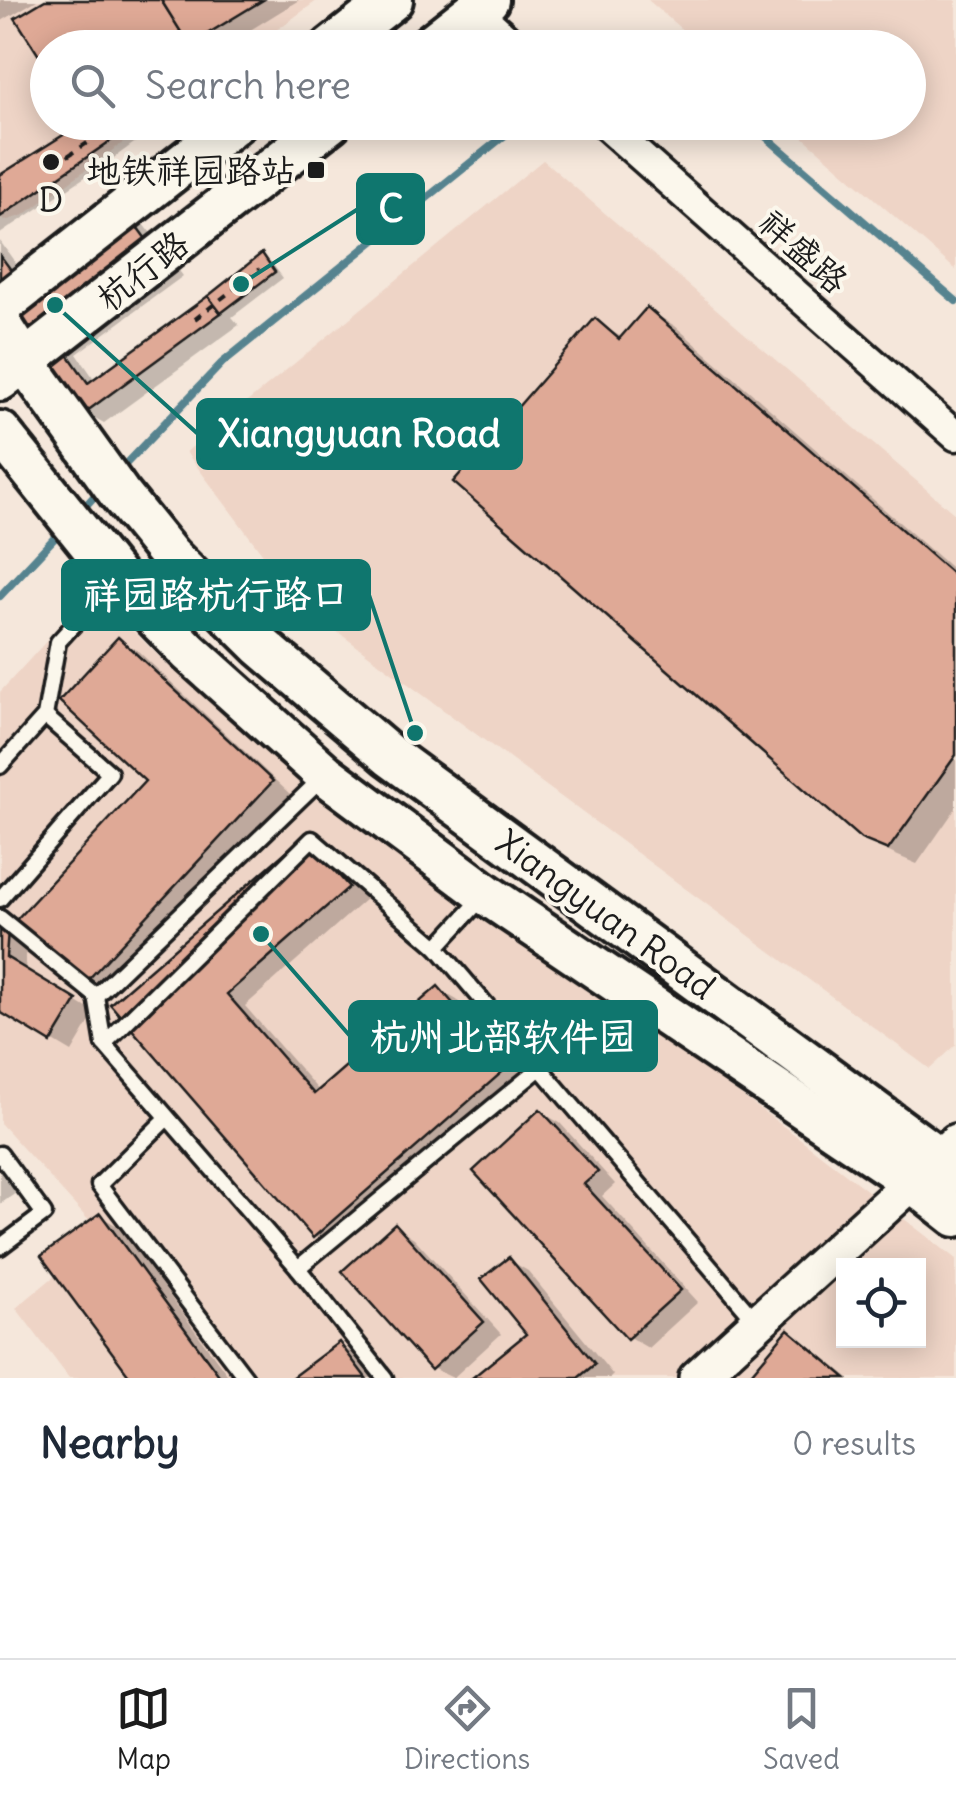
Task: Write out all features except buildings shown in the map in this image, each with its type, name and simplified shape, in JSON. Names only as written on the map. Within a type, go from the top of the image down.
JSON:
[{"type":"main road","points":[[354,30],[392,0]]},
{"type":"main road","points":[[450,30],[481,5]]},
{"type":"main road","name":"杭行路","points":[[0,307],[213,140]]},
{"type":"main road","name":"杭行路","points":[[12,371],[308,140]]},
{"type":"main road","name":"Xiangyuan Road","points":[[0,323],[12,371],[170,556],[291,671],[390,756],[941,1163],[956,1216]]},
{"type":"main road","name":"Xiangyuan Road","points":[[0,432],[116,578],[189,652],[325,774],[486,894],[941,1163]]},
{"type":"street","points":[[481,5],[502,30]]},
{"type":"street","name":"祥盛路","points":[[622,140],[956,436]]},
{"type":"street","points":[[698,1378],[941,1163]]},
{"type":"lane","points":[[0,766],[45,716],[58,642],[116,578]]},
{"type":"lane","points":[[0,899],[110,774],[45,716]]},
{"type":"lane","points":[[96,996],[325,774]]},
{"type":"lane","points":[[104,1044],[312,839],[437,946],[758,1324]]},
{"type":"lane","points":[[437,946],[486,894]]},
{"type":"lane","points":[[0,918],[96,996],[104,1044],[298,1268],[385,1378]]},
{"type":"lane","points":[[298,1268],[540,1068]]},
{"type":"lane","points":[[166,1118],[99,1185],[246,1378]]},
{"type":"lane","points":[[0,1154],[44,1214],[0,1247]]},
{"type":"path","points":[[54,165],[91,140]]},
{"type":"path","points":[[194,319],[260,269]]},
{"type":"shaded area","points":[[0,0],[318,0],[277,30],[30,30],[30,140],[127,140],[24,215],[5,221],[0,216]]},
{"type":"shaded area","points":[[648,0],[956,0],[956,270],[807,140],[926,140],[926,30],[682,30]]},
{"type":"shaded area","points":[[543,160],[956,515],[956,1045],[930,1069],[301,605],[186,452]]},
{"type":"shaded area","points":[[92,591],[166,663],[264,745],[798,1137],[956,1259],[956,1378],[69,1378],[16,1308],[103,1236],[0,1123],[0,692]]},
{"type":"waterway","points":[[117,473],[222,363],[499,140]]},
{"type":"waterway","points":[[770,140],[956,301]]},
{"type":"waterway","points":[[79,513],[100,490]]},
{"type":"waterway","points":[[0,596],[62,530]]},
{"type":"place","name":"D","points":[[51,162]]},
{"type":"place","name":"地铁祥园路站","points":[[316,170]]},
{"type":"place","name":"C","points":[[241,284]]},
{"type":"place","name":"Xiangyuan Road","points":[[55,305]]},
{"type":"place","name":"祥园路杭行路口","points":[[415,733]]},
{"type":"place","name":"杭州北部软件园","points":[[261,934]]}]
